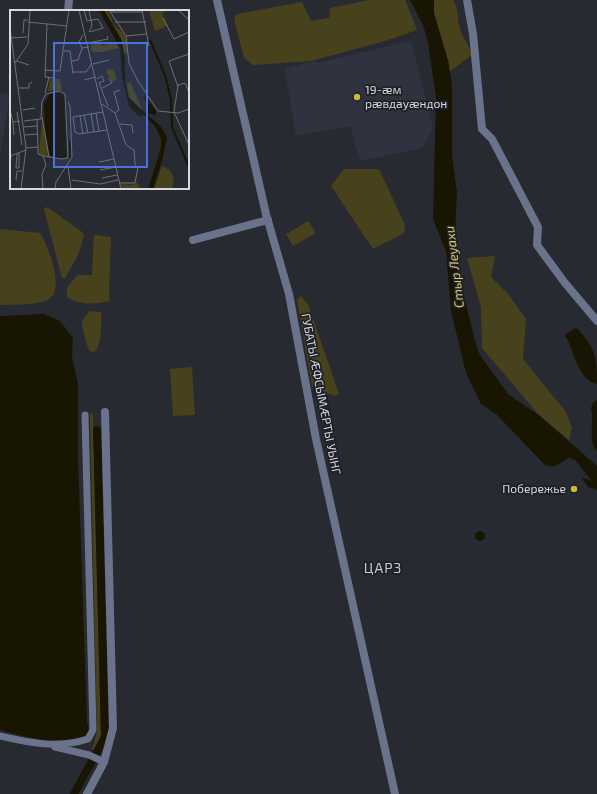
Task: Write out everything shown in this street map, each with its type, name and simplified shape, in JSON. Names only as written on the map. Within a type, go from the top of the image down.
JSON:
[{"type":"street","points":[[68,10],[69,0]]},
{"type":"street","name":"ГУБАТЫ ÆФСЫМÆРТЫ УЫНГ","points":[[217,0],[268,220],[289,294],[316,440],[395,794]]},
{"type":"street","points":[[467,0],[473,34],[482,129],[492,139],[538,227],[537,245],[565,283],[597,321]]},
{"type":"street","points":[[192,240],[268,220]]},
{"type":"street","points":[[89,792],[104,762],[113,728],[105,412]]},
{"type":"street","points":[[44,745],[80,742],[88,739],[93,730],[85,415]]},
{"type":"street","points":[[0,736],[89,755],[104,762]]},
{"type":"shaded area","points":[[369,0],[405,0],[417,30],[385,41],[311,61],[253,65],[244,58],[234,18],[237,14],[302,2],[311,21],[329,18],[330,8]]},
{"type":"shaded area","points":[[434,0],[453,0],[457,9],[460,29],[472,55],[450,71],[437,27]]},
{"type":"shaded area","name":"19-æм рӕвдауӕндон","points":[[411,41],[433,127],[423,148],[360,161],[350,126],[296,136],[285,69],[314,61],[317,63]]},
{"type":"shaded area","points":[[0,93],[10,94],[0,155]]},
{"type":"shaded area","points":[[344,169],[379,169],[405,225],[404,233],[373,249],[331,186]]},
{"type":"shaded area","points":[[47,207],[82,232],[84,236],[78,255],[65,278],[62,278],[44,209]]},
{"type":"shaded area","points":[[308,221],[316,233],[293,246],[286,234]]},
{"type":"shaded area","points":[[0,229],[40,233],[54,267],[54,294],[49,299],[33,304],[0,305]]},
{"type":"shaded area","points":[[94,235],[111,237],[110,301],[93,303],[78,302],[67,297],[67,288],[77,275],[92,275]]},
{"type":"shaded area","points":[[495,256],[491,277],[509,295],[526,319],[523,359],[566,412],[572,428],[569,440],[540,416],[482,348],[481,307],[467,258]]},
{"type":"shaded area","points":[[301,296],[308,304],[339,394],[334,396],[312,386],[297,300]]},
{"type":"shaded area","points":[[90,311],[101,312],[101,332],[98,346],[96,351],[91,352],[87,345],[82,326],[84,318]]},
{"type":"shaded area","points":[[192,367],[195,415],[173,416],[170,369]]},
{"type":"shaded area","points":[[92,413],[101,734],[100,741],[95,750],[92,750],[97,732],[90,415]]},
{"type":"water","name":"Стыр Леуахи","points":[[410,0],[434,0],[434,13],[448,60],[452,85],[452,155],[457,192],[454,258],[477,348],[480,355],[508,394],[540,416],[597,466],[597,490],[588,487],[581,477],[592,481],[575,460],[569,458],[553,467],[545,465],[497,415],[481,404],[466,373],[451,311],[446,251],[433,219],[436,98],[428,42],[423,25]]},
{"type":"water","points":[[44,314],[60,321],[73,338],[72,356],[78,385],[78,458],[87,721],[89,731],[87,735],[65,740],[43,740],[0,730],[0,316]]},
{"type":"water","points":[[575,328],[578,329],[584,336],[592,348],[597,367],[597,384],[591,382],[582,373],[565,336]]},
{"type":"water","points":[[597,400],[597,451],[592,441],[591,408],[593,403]]},
{"type":"water","points":[[478,531],[482,531],[484,532],[484,540],[478,541],[475,538],[475,534]]},
{"type":"waterway","points":[[74,794],[105,737],[97,430]]},
{"type":"place","name":"19-æм рӕвдауӕндон","points":[[357,97]]},
{"type":"place","name":"Побережье","points":[[574,489]]},
{"type":"district","name":"ЦАРЗ","points":[[383,568]]}]
